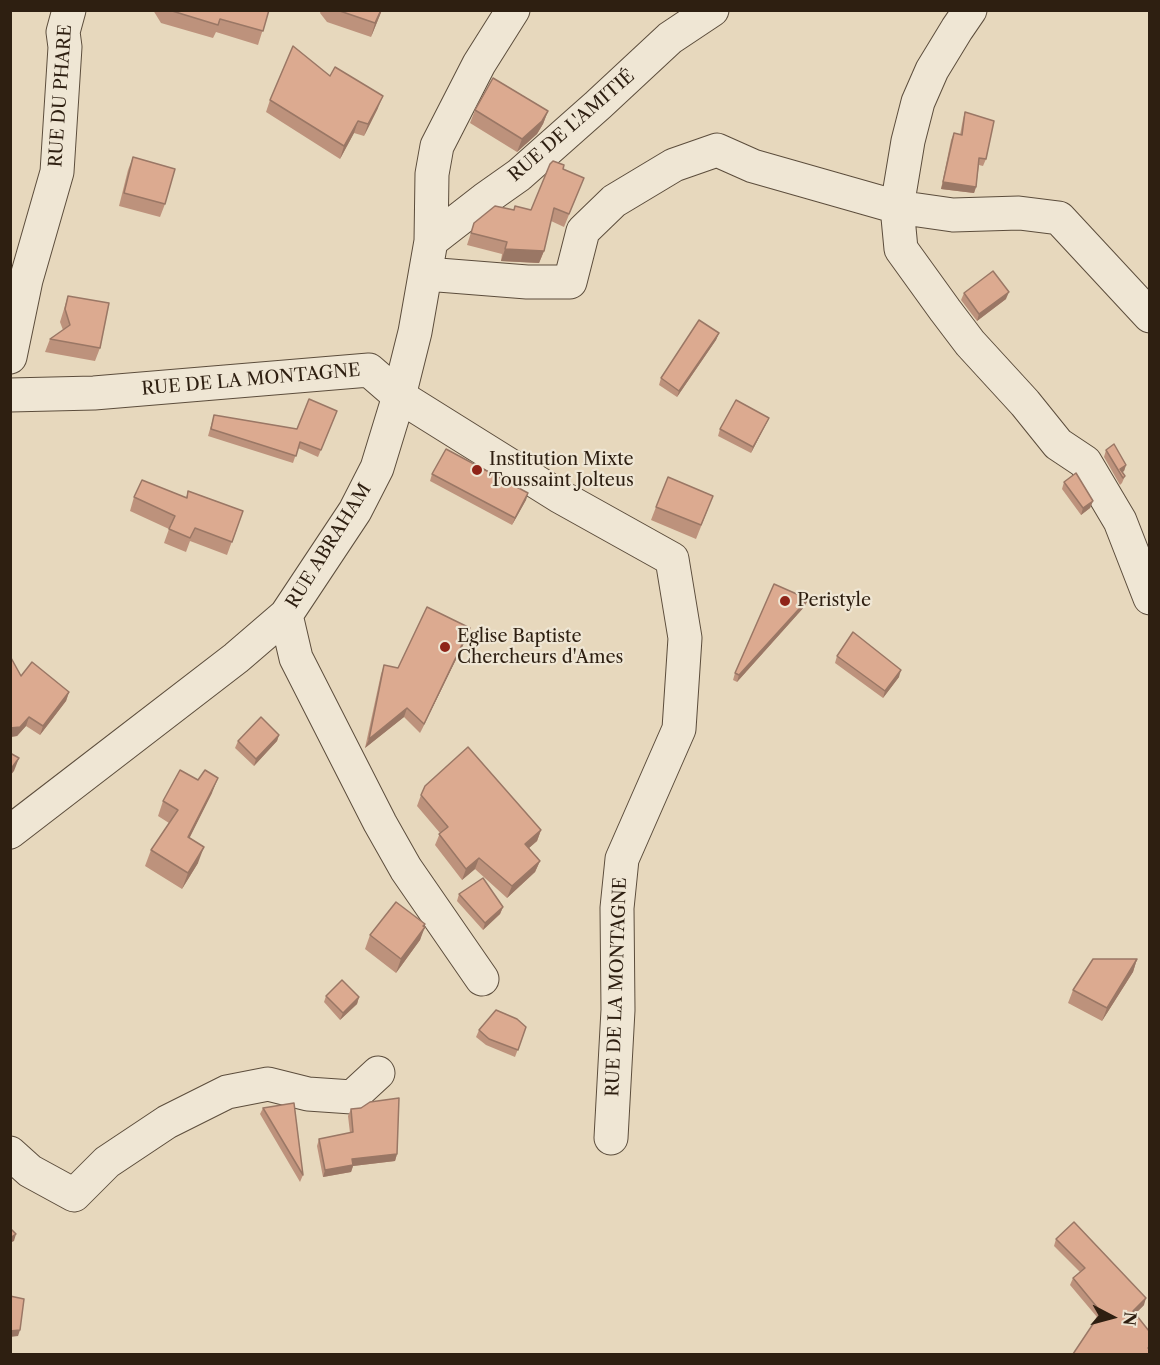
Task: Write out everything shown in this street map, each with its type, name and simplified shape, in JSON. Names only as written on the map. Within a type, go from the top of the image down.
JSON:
[{"type":"street","name":"RUE DU PHARE","points":[[10,357],[26,280],[57,172],[65,48],[63,32],[69,10]]},
{"type":"street","name":"RUE ABRAHAM","points":[[10,832],[236,658],[286,615],[355,511],[377,468],[399,396],[415,332],[431,241],[432,174],[436,146],[479,64],[513,10]]},
{"type":"street","name":"RUE DE L'AMITIÉ","points":[[431,241],[519,175],[670,38],[712,10]]},
{"type":"street","points":[[970,10],[932,70],[918,102],[908,141],[897,207],[902,249],[970,343],[1058,444],[1085,462],[1120,522],[1149,598]]},
{"type":"street","points":[[426,274],[527,282],[570,282],[583,231],[614,201],[674,165],[717,150],[753,166],[897,207],[953,215],[1019,213],[1059,218],[1149,316]]},
{"type":"street","name":"RUE DE LA MONTAGNE","points":[[10,395],[94,393],[369,370],[399,396],[559,496],[672,558],[684,638],[679,729],[622,859],[617,908],[618,1010],[611,1138]]},
{"type":"street","points":[[286,615],[296,658],[380,823],[406,870],[482,979]]},
{"type":"street","points":[[10,1153],[30,1171],[74,1195],[107,1162],[167,1122],[227,1092],[268,1084],[308,1094],[352,1097],[378,1073]]},
{"type":"building","points":[[169,10],[269,10],[263,31],[220,19],[218,25]]},
{"type":"building","points":[[337,10],[381,10],[375,23]]},
{"type":"building","points":[[293,46],[330,76],[335,67],[383,96],[368,124],[358,121],[344,146],[270,100]]},
{"type":"building","points":[[493,78],[548,111],[542,121],[522,139],[475,110]]},
{"type":"building","points":[[965,112],[994,121],[986,159],[979,158],[976,187],[943,182],[954,133],[962,135]]},
{"type":"building","points":[[133,157],[175,169],[165,204],[124,193]]},
{"type":"building","points":[[553,161],[564,165],[563,169],[584,178],[569,214],[554,208],[544,251],[505,249],[507,242],[471,233],[474,223],[495,206],[514,210],[515,206],[531,210]]},
{"type":"building","points":[[993,271],[1009,292],[979,314],[964,293]]},
{"type":"building","points":[[68,296],[109,303],[100,348],[50,339],[70,325],[65,309]]},
{"type":"building","points":[[699,320],[719,333],[679,391],[661,378]]},
{"type":"building","points":[[309,399],[337,411],[321,450],[300,442],[296,456],[211,429],[214,415],[297,429]]},
{"type":"building","points":[[736,400],[769,418],[753,447],[720,429]]},
{"type":"building","points":[[1114,444],[1126,465],[1120,469],[1125,476],[1123,478],[1106,450]]},
{"type":"building","points":[[446,449],[528,493],[515,518],[432,474]]},
{"type":"building","points":[[1076,473],[1093,501],[1083,508],[1064,482]]},
{"type":"building","points":[[668,477],[713,496],[701,525],[656,507]]},
{"type":"building","points":[[142,480],[187,498],[188,491],[243,511],[232,542],[195,528],[190,538],[169,529],[175,516],[134,497]]},
{"type":"building","points":[[774,584],[808,599],[739,675],[735,673]]},
{"type":"building","points":[[427,607],[470,628],[424,724],[407,708],[369,739],[384,665],[398,668]]},
{"type":"building","points":[[853,632],[901,670],[885,691],[837,656]]},
{"type":"building","points":[[10,656],[21,676],[32,662],[69,692],[43,726],[29,717],[20,727],[10,728]]},
{"type":"building","points":[[261,717],[279,735],[256,759],[238,741]]},
{"type":"building","points":[[468,747],[541,830],[525,844],[540,861],[512,886],[479,858],[466,869],[439,834],[448,827],[421,795],[425,786]]},
{"type":"building","points":[[10,753],[19,758],[10,770]]},
{"type":"building","points":[[180,770],[198,780],[205,770],[218,778],[188,837],[204,847],[188,873],[151,850],[178,810],[163,801]]},
{"type":"building","points":[[483,878],[503,907],[485,923],[459,894]]},
{"type":"building","points":[[396,902],[425,924],[401,959],[370,935]]},
{"type":"building","points":[[1093,959],[1137,959],[1107,1008],[1073,990]]},
{"type":"building","points":[[342,980],[359,997],[343,1013],[326,996]]},
{"type":"building","points":[[496,1010],[517,1019],[526,1027],[518,1050],[489,1039],[479,1030]]},
{"type":"building","points":[[399,1098],[397,1154],[352,1159],[353,1165],[325,1170],[319,1139],[353,1132],[351,1109],[361,1108],[370,1102]]},
{"type":"building","points":[[294,1103],[303,1175],[263,1108]]},
{"type":"building","points":[[1074,1222],[1146,1298],[1133,1311],[1149,1331],[1149,1354],[1073,1354],[1101,1312],[1073,1278],[1085,1268],[1056,1239]]},
{"type":"building","points":[[10,1228],[16,1234],[10,1238]]},
{"type":"building","points":[[10,1296],[24,1299],[20,1330],[10,1331]]},
{"type":"place","name":"Institution Mixte Toussaint Jolteus","points":[[477,470]]},
{"type":"place","name":"Peristyle","points":[[785,601]]},
{"type":"place","name":"Eglise Baptiste Chercheurs d'Ames","points":[[445,647]]}]
